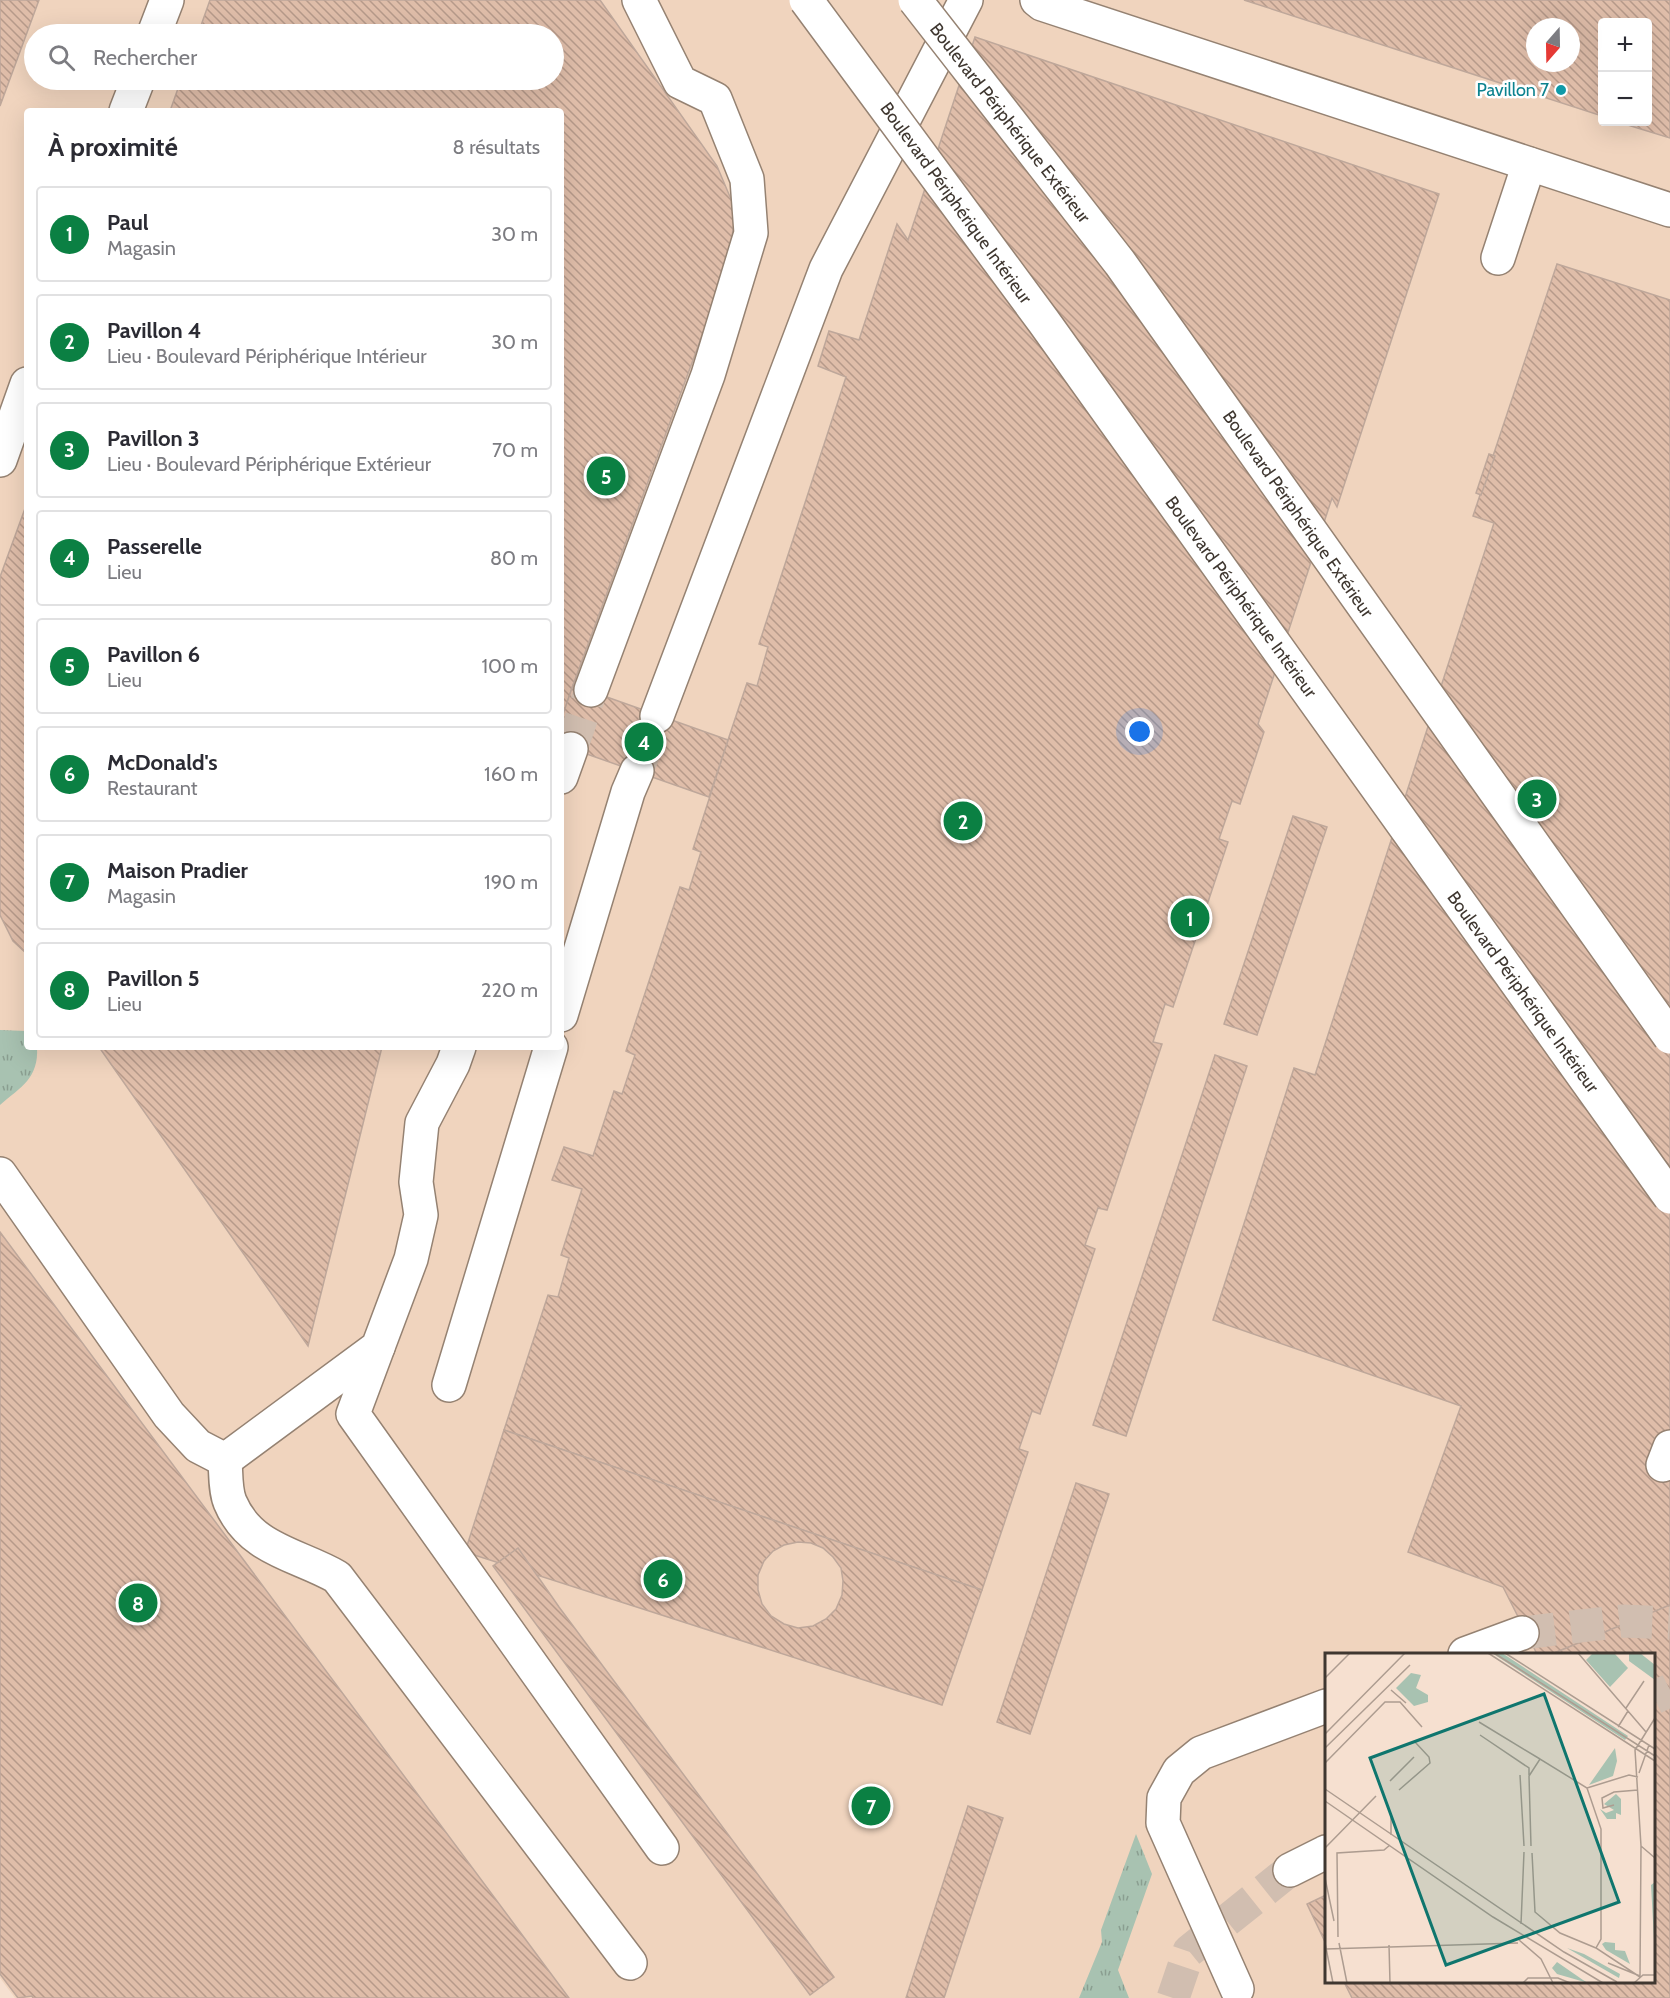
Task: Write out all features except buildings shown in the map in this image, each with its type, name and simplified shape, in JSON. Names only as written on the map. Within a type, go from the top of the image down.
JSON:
[{"type":"main road","points":[[158,24],[167,0]]},
{"type":"main road","points":[[591,690],[708,375],[751,233],[747,179],[716,99],[680,82],[639,0]]},
{"type":"main road","name":"Boulevard Périphérique Intérieur","points":[[806,0],[1052,332],[1670,1197]]},
{"type":"main road","name":"Boulevard Périphérique Extérieur","points":[[915,0],[1120,263],[1670,1037]]},
{"type":"main road","points":[[657,716],[825,269],[966,0]]},
{"type":"main road","points":[[1037,0],[1670,210]]},
{"type":"main road","points":[[127,108],[134,90]]},
{"type":"main road","points":[[1498,258],[1529,164]]},
{"type":"main road","points":[[0,460],[24,392]]},
{"type":"main road","points":[[564,1005],[625,803],[637,771]]},
{"type":"main road","points":[[458,1050],[422,1123],[416,1182],[421,1215],[411,1259],[353,1414],[662,1848]]},
{"type":"main road","points":[[449,1385],[550,1050]]},
{"type":"main road","points":[[0,1174],[169,1415],[198,1446],[225,1460]]},
{"type":"main road","points":[[225,1460],[378,1347]]},
{"type":"main road","points":[[225,1460],[229,1501],[246,1530],[269,1547],[318,1566],[337,1577],[630,1963]]},
{"type":"main road","points":[[1468,1653],[1522,1634]]},
{"type":"main road","points":[[1237,1989],[1163,1823],[1164,1798],[1179,1771],[1201,1753],[1325,1706]]},
{"type":"main road","points":[[1290,1870],[1325,1852]]},
{"type":"shaded area","points":[[0,0],[1670,0],[1670,1998],[15,1998],[0,1978]]},
{"type":"green space","points":[[0,1030],[24,1031],[24,1050],[37,1050],[35,1067],[27,1081],[0,1105]]},
{"type":"green space","points":[[1136,1834],[1152,1874],[1118,1970],[1129,1998],[1079,1998],[1102,1942],[1101,1930]]},
{"type":"tunnel","points":[[571,749],[591,690]]},
{"type":"tunnel","points":[[637,771],[657,716]]},
{"type":"tunnel","points":[[1522,1633],[1623,1621],[1670,1623]]},
{"type":"tunnel","points":[[1655,1698],[1670,1690]]},
{"type":"tunnel","points":[[1173,1998],[1189,1951],[1290,1870]]},
{"type":"place","name":"Pavillon 7","points":[[1561,90]]},
{"type":"place","name":"Pavillon 6","points":[[606,476]]},
{"type":"place","name":"Passerelle","points":[[644,742]]},
{"type":"place","name":"Pavillon 3","points":[[1537,799]]},
{"type":"place","name":"Pavillon 4","points":[[963,821]]},
{"type":"place","name":"Paul","points":[[1190,918]]},
{"type":"place","name":"McDonald's","points":[[663,1579]]},
{"type":"place","name":"Pavillon 5","points":[[138,1603]]},
{"type":"place","name":"Maison Pradier","points":[[871,1806]]}]
